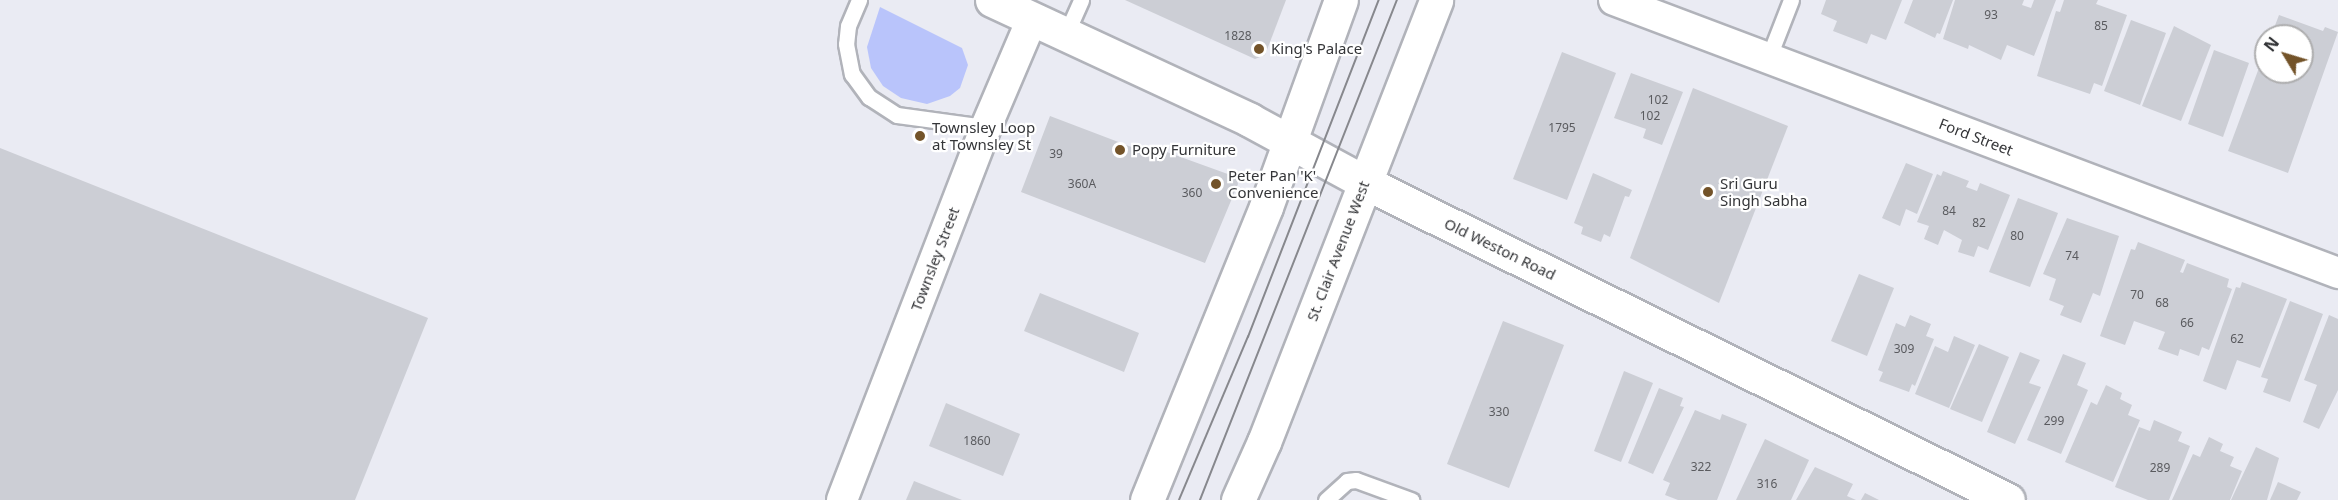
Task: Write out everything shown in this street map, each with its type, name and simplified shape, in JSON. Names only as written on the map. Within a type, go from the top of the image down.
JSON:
[{"type":"main road","name":"Old Weston Road","points":[[992,0],[1290,140],[1364,182],[2008,500]]},
{"type":"main road","points":[[1147,500],[1290,140],[1341,0]]},
{"type":"main road","name":"St. Clair Avenue West","points":[[1238,500],[1264,442],[1436,0]]},
{"type":"street","name":"Ford Street","points":[[1614,0],[2338,273]]},
{"type":"street","name":"Townsley Street","points":[[842,500],[986,127],[1032,19]]},
{"type":"lane","points":[[859,0],[848,26],[846,44],[852,74],[869,97],[897,115],[986,127]]},
{"type":"lane","points":[[1066,34],[1081,0]]},
{"type":"lane","points":[[1768,59],[1791,0]]},
{"type":"lane","points":[[1326,500],[1347,481],[1356,480],[1411,500]]},
{"type":"shaded area","points":[[880,7],[962,48],[968,65],[960,88],[950,96],[927,104],[901,98],[883,86],[871,68],[867,47]]},
{"type":"building","points":[[1125,0],[1286,0],[1265,55],[1255,59]]},
{"type":"building","points":[[1826,0],[1902,0],[1886,40],[1871,34],[1867,44],[1833,31],[1837,21],[1821,14]]},
{"type":"building","points":[[1913,0],[1953,0],[1940,34],[1937,33],[1935,38],[1904,23]]},
{"type":"building","points":[[1955,0],[2024,0],[2022,5],[2031,8],[2034,0],[2056,0],[2034,56],[2007,45],[2001,60],[1969,45],[1968,49],[1943,39]]},
{"type":"building","points":[[2064,0],[2098,0],[2096,4],[2127,15],[2102,86],[2094,83],[2090,94],[2037,76],[2056,11],[2060,12]]},
{"type":"building","points":[[2279,15],[2304,24],[2276,24]]},
{"type":"building","points":[[2131,20],[2166,33],[2140,105],[2104,91]]},
{"type":"building","points":[[2174,26],[2211,45],[2181,121],[2142,106]]},
{"type":"building","points":[[2325,27],[2338,32],[2288,173],[2228,151],[2254,81],[2254,84],[2314,84],[2314,28],[2323,31]]},
{"type":"building","points":[[2214,50],[2249,63],[2223,137],[2188,124]]},
{"type":"building","points":[[1562,52],[1616,73],[1567,200],[1513,179]]},
{"type":"building","points":[[1631,73],[1683,92],[1662,145],[1643,138],[1646,129],[1614,118]]},
{"type":"building","name":"Sri Guru Singh Sabha","points":[[1693,88],[1788,126],[1719,303],[1630,258]]},
{"type":"building","points":[[1050,116],[1150,154],[1153,147],[1236,177],[1238,184],[1205,263],[1021,192]]},
{"type":"building","points":[[0,148],[428,318],[355,500],[0,500]]},
{"type":"building","points":[[1906,163],[1933,174],[1917,214],[1906,209],[1900,226],[1882,218]]},
{"type":"building","points":[[1943,171],[1969,181],[1966,187],[1977,191],[1980,183],[2010,195],[1988,250],[1978,246],[1974,257],[1958,252],[1962,240],[1944,230],[1938,245],[1924,239],[1929,226],[1917,222],[1937,174],[1941,176]]},
{"type":"building","points":[[1593,173],[1632,190],[1629,197],[1625,196],[1610,237],[1604,234],[1601,242],[1581,234],[1583,227],[1574,223]]},
{"type":"building","points":[[2018,198],[2058,213],[2030,287],[1989,272]]},
{"type":"building","points":[[2067,218],[2119,236],[2100,296],[2093,293],[2081,323],[2060,315],[2064,306],[2049,300],[2056,279],[2043,274]]},
{"type":"building","points":[[2138,242],[2185,260],[2180,272],[2183,273],[2187,263],[2229,279],[2227,287],[2232,289],[2209,350],[2202,347],[2199,356],[2180,349],[2178,356],[2158,349],[2165,332],[2134,321],[2125,345],[2100,336],[2131,249],[2135,250]]},
{"type":"building","points":[[1859,274],[1894,288],[1867,356],[1831,341]]},
{"type":"building","points":[[2242,282],[2287,299],[2260,368],[2237,360],[2226,390],[2203,381],[2236,287],[2240,288]]},
{"type":"building","points":[[1040,293],[1139,333],[1124,372],[1024,331]]},
{"type":"building","points":[[2290,301],[2323,314],[2290,402],[2263,392],[2268,379],[2261,377]]},
{"type":"building","points":[[1910,315],[1931,324],[1926,336],[1934,339],[1915,386],[1912,384],[1909,392],[1879,381],[1883,372],[1878,370],[1896,323],[1905,327]]},
{"type":"building","points":[[2329,315],[2338,319],[2338,390],[2319,429],[2303,422],[2317,385],[2304,380]]},
{"type":"building","points":[[1503,321],[1564,345],[1509,488],[1447,464]]},
{"type":"building","points":[[1954,336],[1975,345],[1949,408],[1915,394],[1935,346],[1948,352]]},
{"type":"building","points":[[1979,344],[2009,357],[1982,422],[1950,409]]},
{"type":"building","points":[[2020,352],[2040,360],[2029,383],[2041,387],[2015,444],[1987,432]]},
{"type":"building","points":[[2063,354],[2086,363],[2077,385],[2088,390],[2061,454],[2027,440]]},
{"type":"building","points":[[1624,371],[1653,383],[1621,462],[1594,451]]},
{"type":"building","points":[[2106,385],[2122,393],[2120,399],[2132,405],[2128,415],[2140,420],[2113,482],[2065,462],[2091,402],[2097,405]]},
{"type":"building","points":[[1659,388],[1683,398],[1680,406],[1684,407],[1653,474],[1628,463]]},
{"type":"building","points":[[946,403],[1020,434],[1003,476],[929,446]]},
{"type":"building","points":[[1695,410],[1720,420],[1722,414],[1747,424],[1717,500],[1678,500],[1665,495],[1670,483],[1663,480]]},
{"type":"building","points":[[2154,420],[2182,432],[2178,441],[2190,446],[2169,500],[2148,500],[2115,487],[2139,427],[2150,431]]},
{"type":"building","points":[[2209,437],[2223,444],[2220,451],[2234,457],[2230,466],[2242,471],[2230,500],[2172,500],[2193,454],[2200,457]]},
{"type":"building","points":[[1765,439],[1809,460],[1791,500],[1736,500]]},
{"type":"building","points":[[2256,447],[2279,458],[2267,500],[2231,500]]},
{"type":"building","points":[[1815,467],[1853,484],[1847,496],[1856,500],[1796,500]]},
{"type":"building","points":[[914,481],[962,500],[906,500]]},
{"type":"building","points":[[2278,482],[2301,492],[2297,500],[2270,500]]},
{"type":"building","points":[[1865,493],[1879,500],[1861,500]]},
{"type":"tram line","points":[[1179,500],[1248,337],[1379,0]]},
{"type":"tram line","points":[[1200,500],[1397,0]]},
{"type":"place","name":"King's Palace","points":[[1259,49]]},
{"type":"place","name":"Townsley Loop at Townsley St","points":[[920,136]]},
{"type":"place","name":"Popy Furniture","points":[[1120,150]]},
{"type":"place","name":"Peter Pan 'K' Convenience","points":[[1216,184]]},
{"type":"place","name":"Sri Guru Singh Sabha","points":[[1708,192]]}]
